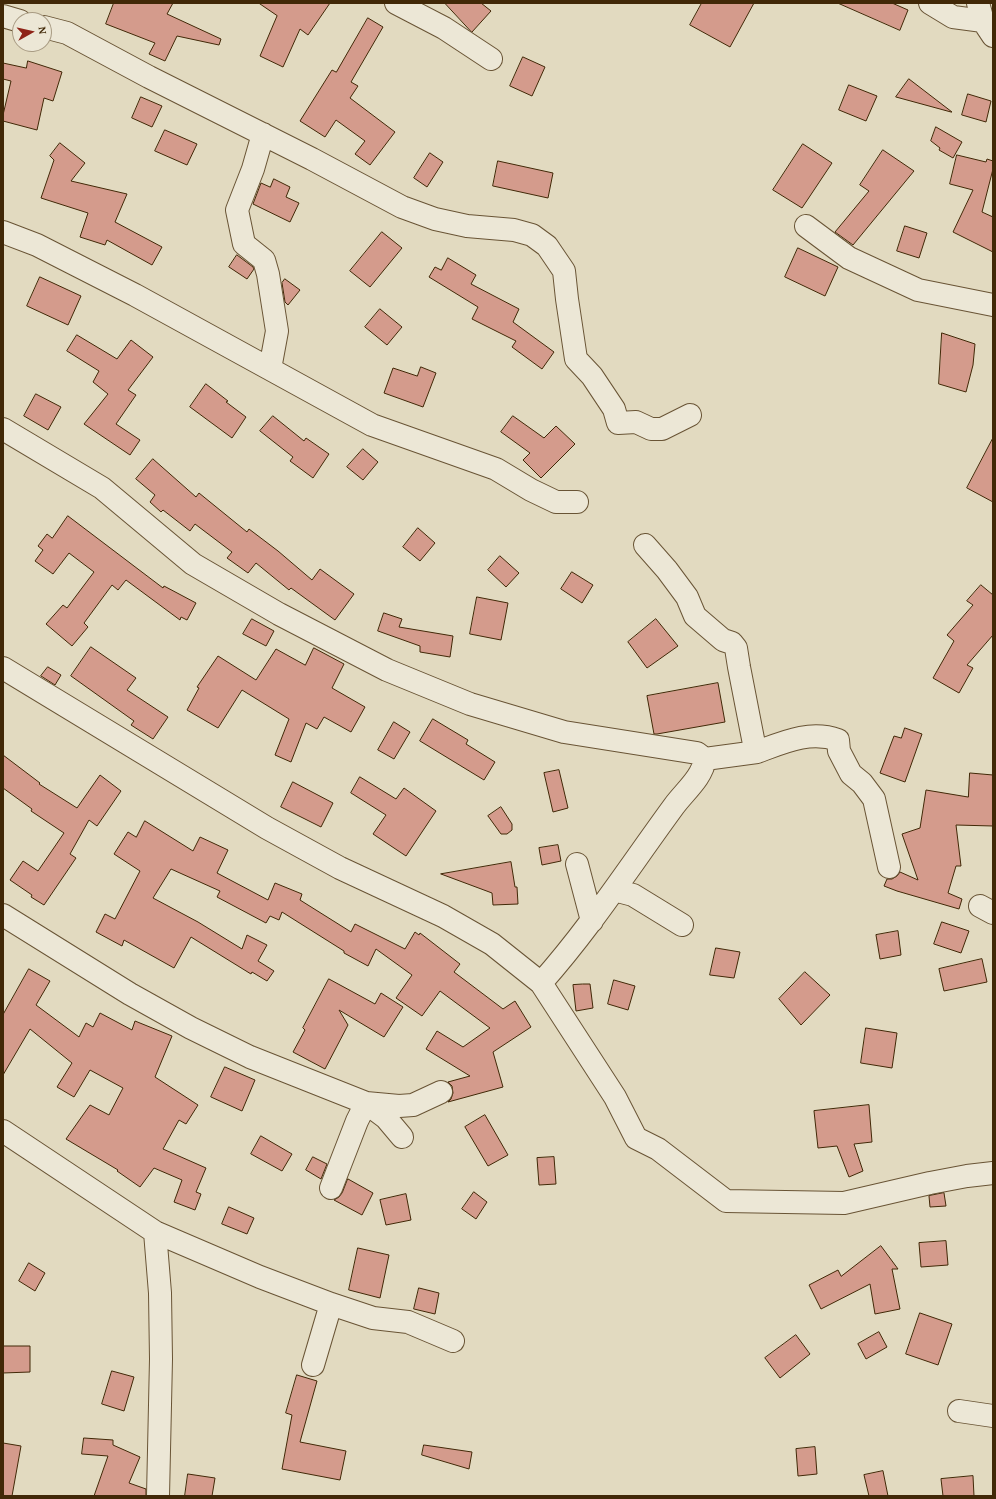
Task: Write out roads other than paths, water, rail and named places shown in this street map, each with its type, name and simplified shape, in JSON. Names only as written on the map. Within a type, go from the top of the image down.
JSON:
[{"type":"street","points":[[396,3],[444,28],[491,59]]},
{"type":"street","points":[[930,3],[953,18],[985,20]]},
{"type":"street","points":[[52,29],[66,33],[312,159],[402,208],[441,220],[468,226],[514,230],[532,235],[547,246],[564,271],[566,299],[576,359],[592,376],[614,409],[618,423],[636,422],[651,429],[662,429],[690,415]]},
{"type":"street","points":[[263,134],[253,170],[236,210],[244,244],[264,260],[268,274],[277,331],[270,369]]},
{"type":"street","points":[[806,226],[849,258],[918,290],[993,305]]},
{"type":"street","points":[[3,232],[37,245],[135,294],[372,424],[496,469],[531,490],[556,502],[577,502]]},
{"type":"street","points":[[3,429],[102,488],[193,564],[278,614],[386,670],[470,704],[564,732],[697,753],[705,758],[757,752],[803,737],[830,738],[838,740],[839,751],[851,774],[862,783],[874,799],[889,867]]},
{"type":"street","points":[[645,545],[667,570],[687,597],[695,616],[723,640],[732,643],[736,648],[752,737],[757,752]]},
{"type":"street","points":[[3,668],[267,828],[340,868],[443,916],[492,944],[541,983],[615,1097],[636,1138],[658,1149],[726,1201],[844,1203],[930,1183],[993,1173]]},
{"type":"street","points":[[541,983],[562,960],[592,921],[674,805],[697,778],[703,768],[705,758]]},
{"type":"street","points":[[577,864],[592,921]]},
{"type":"street","points":[[614,890],[633,895],[682,925]]},
{"type":"street","points":[[3,915],[130,994],[191,1028],[250,1057],[366,1103],[386,1118],[402,1137]]},
{"type":"street","points":[[366,1103],[399,1106],[413,1105],[441,1092]]},
{"type":"street","points":[[331,1188],[357,1121],[366,1103]]},
{"type":"street","points":[[3,1131],[155,1232],[260,1277],[331,1304],[373,1318],[408,1322],[453,1341]]},
{"type":"street","points":[[155,1232],[160,1293],[161,1358],[158,1496]]},
{"type":"street","points":[[313,1365],[331,1304]]},
{"type":"street","points":[[959,1411],[993,1416]]}]
